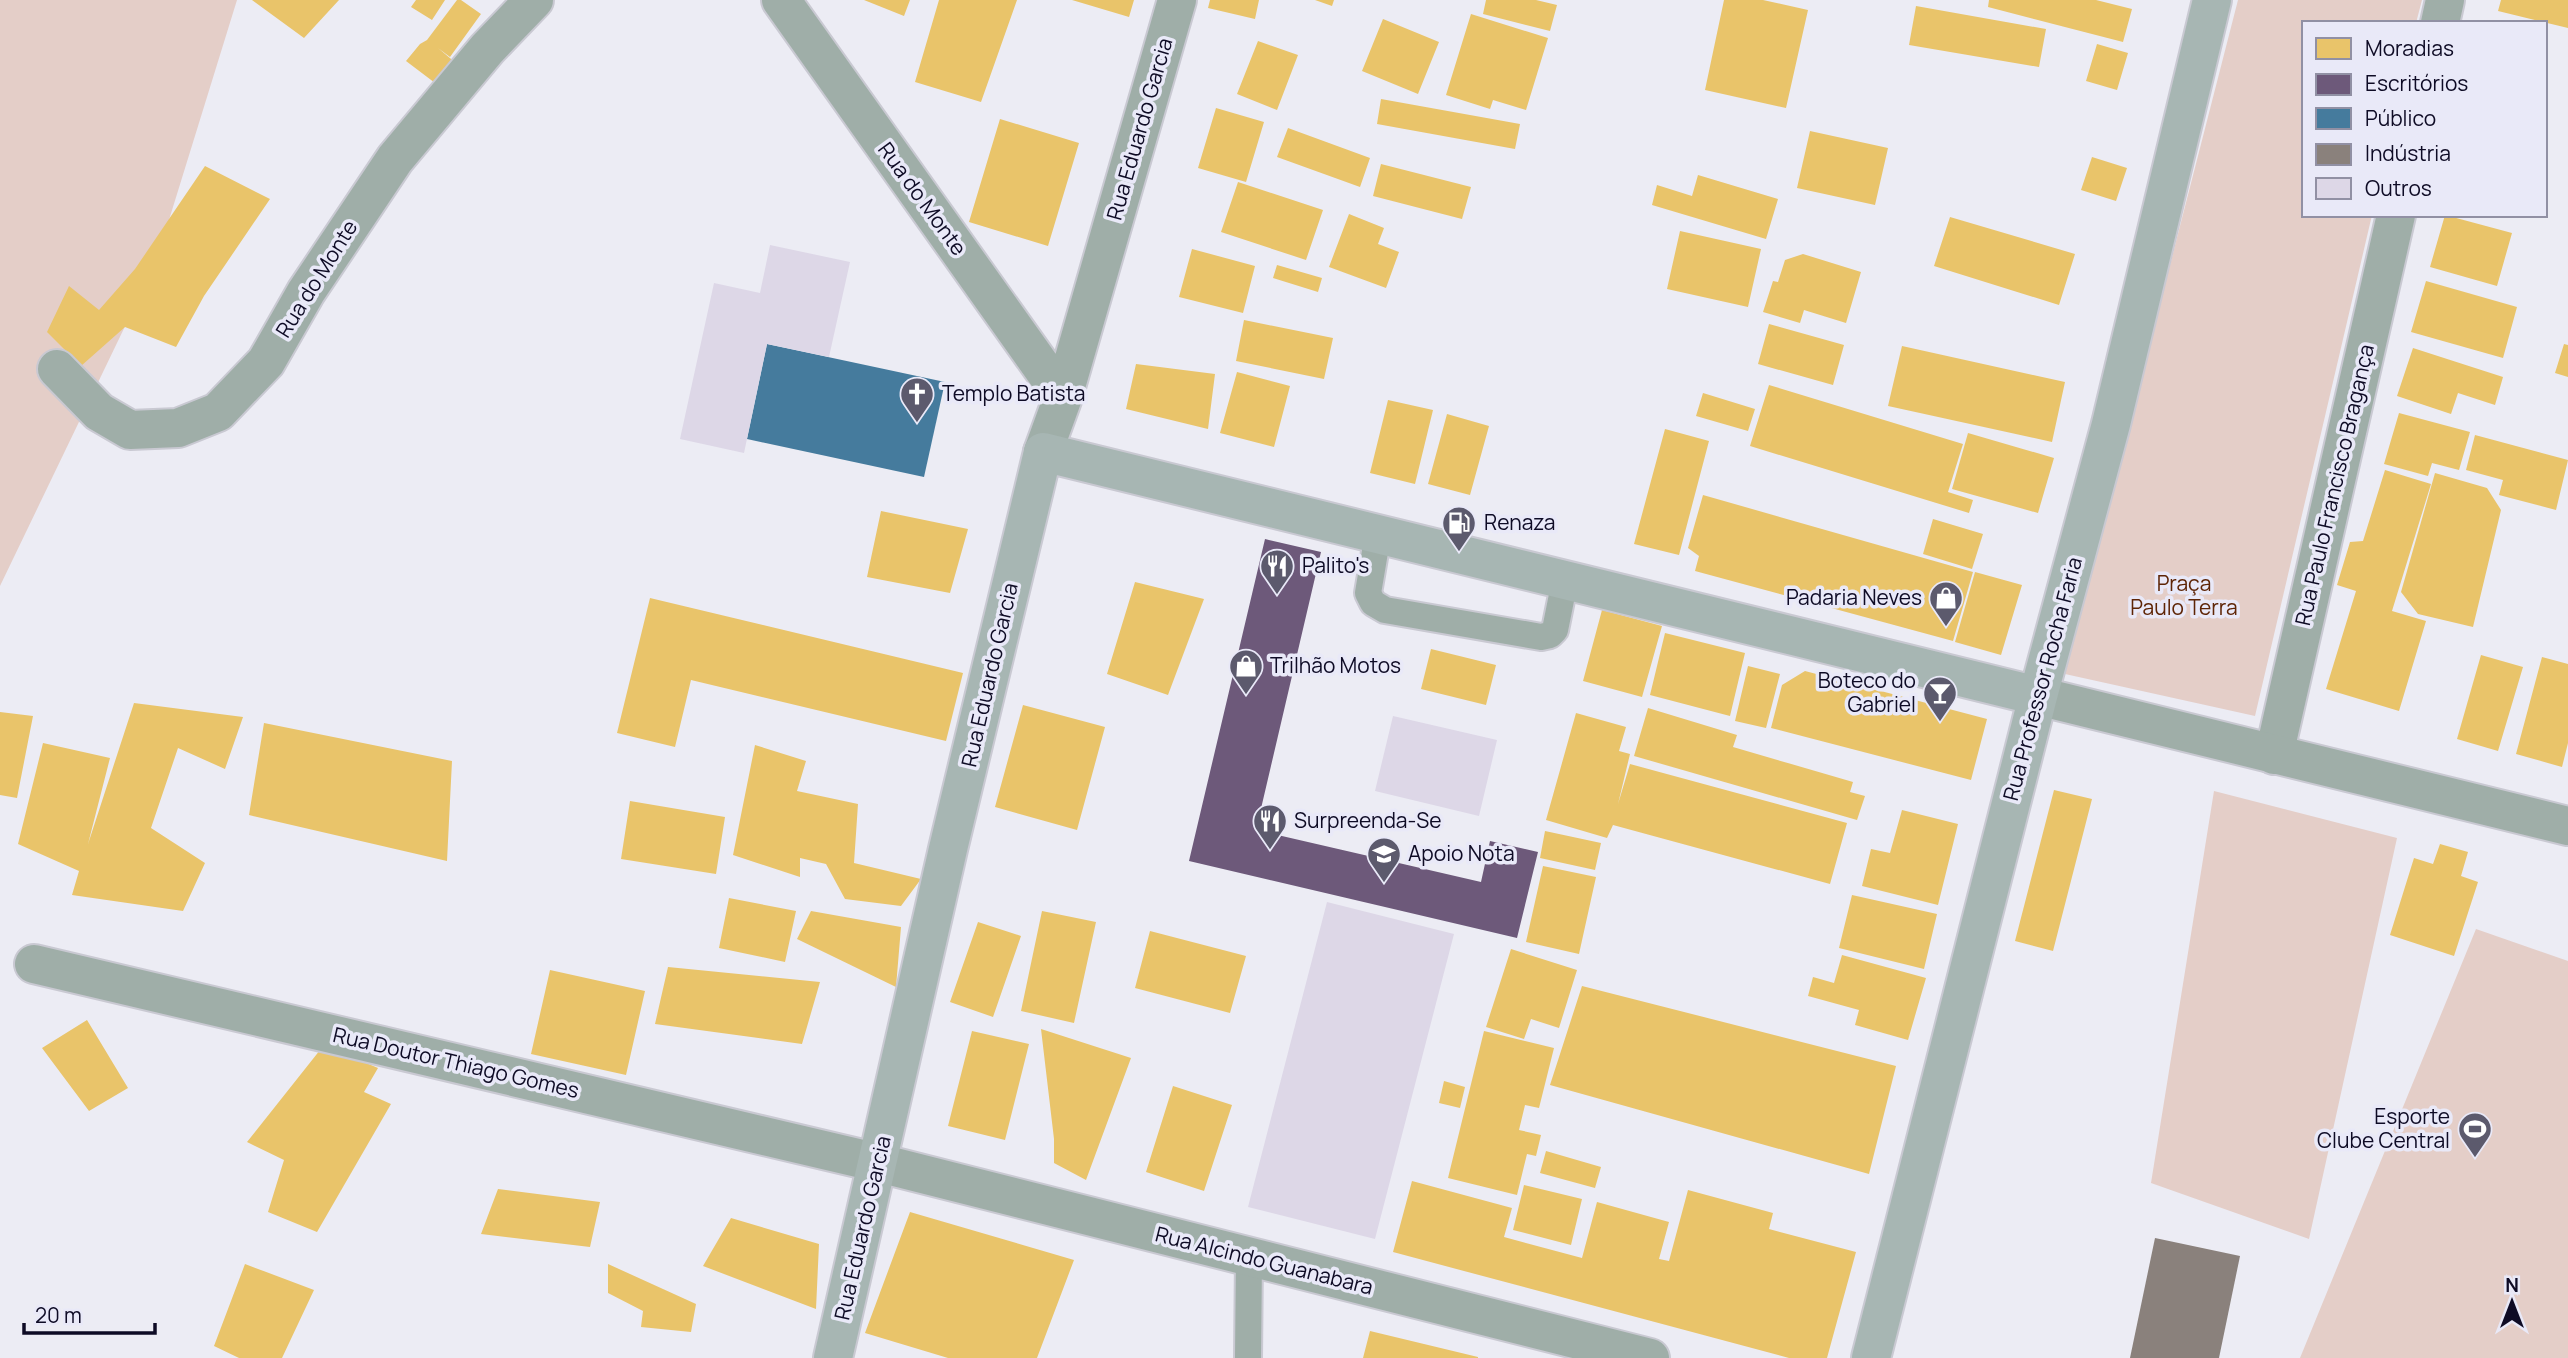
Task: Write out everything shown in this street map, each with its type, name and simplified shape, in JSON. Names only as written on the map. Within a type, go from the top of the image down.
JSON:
[{"type":"main road","name":"Rua Professor Rocha Faria","points":[[1871,1358],[2038,696],[2111,424],[2212,0]]},
{"type":"main road","points":[[1043,452],[2038,696]]},
{"type":"main road","name":"Rua Eduardo Garcia","points":[[833,1358],[945,863],[1043,452]]},
{"type":"street","name":"Rua do Monte","points":[[57,369],[99,412],[130,430],[178,428],[218,412],[266,362],[306,292],[396,159],[487,49],[534,0]]},
{"type":"street","name":"Rua do Monte","points":[[781,0],[1063,397]]},
{"type":"street","name":"Rua Eduardo Garcia","points":[[1043,452],[1063,397],[1177,0]]},
{"type":"street","points":[[2440,21],[2445,0]]},
{"type":"street","name":"Rua Paulo Francisco Bragança","points":[[2274,755],[2396,217]]},
{"type":"street","points":[[2038,696],[2568,826]]},
{"type":"street","name":"Rua Doutor Thiago Gomes","points":[[34,964],[879,1163]]},
{"type":"street","name":"Rua Alcindo Guanabara","points":[[879,1163],[1650,1358]]},
{"type":"lane","points":[[1378,534],[1368,593],[1373,603],[1385,610],[1541,637],[1550,635],[1555,630],[1565,580]]},
{"type":"lane","points":[[1248,1358],[1249,1257]]},
{"type":"green space","points":[[0,0],[237,0],[156,262],[0,586]]},
{"type":"green space","name":"Praça Paulo Terra","points":[[2238,0],[2422,0],[2417,21],[2302,21],[2302,217],[2372,217],[2255,716],[2065,674]]},
{"type":"green space","points":[[2214,791],[2397,838],[2309,1239],[2151,1183]]},
{"type":"green space","name":"Esporte Clube Central","points":[[2476,929],[2568,961],[2568,1358],[2300,1358]]},
{"type":"building: Moradias","points":[[252,0],[339,0],[304,38]]},
{"type":"building: Moradias","points":[[416,0],[445,0],[432,20],[411,7]]},
{"type":"building: Moradias","points":[[457,0],[481,14],[450,57],[438,48],[457,64],[439,86],[406,61],[420,44],[427,40]]},
{"type":"building: Moradias","points":[[864,0],[910,0],[904,16]]},
{"type":"building: Moradias","points":[[939,0],[1017,0],[981,102],[915,82]]},
{"type":"building: Moradias","points":[[1072,0],[1134,0],[1129,17]]},
{"type":"building: Moradias","points":[[1210,0],[1259,0],[1255,19],[1208,8]]},
{"type":"building: Moradias","points":[[1315,0],[1334,0],[1332,6]]},
{"type":"building: Moradias","points":[[1486,0],[1536,0],[1557,5],[1550,31],[1483,14]]},
{"type":"building: Moradias","points":[[1724,0],[1763,0],[1808,10],[1786,108],[1705,90]]},
{"type":"building: Moradias","points":[[1989,0],[2096,0],[2132,9],[2123,42],[1988,7]]},
{"type":"building: Moradias","points":[[2501,0],[2568,0],[2568,28],[2547,21],[2498,11]]},
{"type":"building: Moradias","points":[[1916,6],[2046,29],[2039,67],[1909,45]]},
{"type":"building: Moradias","points":[[1471,14],[1548,38],[1526,110],[1493,100],[1490,109],[1446,95]]},
{"type":"building: Moradias","points":[[1383,19],[1439,42],[1418,94],[1362,71]]},
{"type":"building: Moradias","points":[[1258,41],[1298,55],[1277,110],[1237,94]]},
{"type":"building: Moradias","points":[[2097,44],[2128,53],[2117,90],[2086,81]]},
{"type":"building: Moradias","points":[[1381,99],[1520,124],[1515,149],[1377,124]]},
{"type":"building: Moradias","points":[[1216,108],[1264,122],[1246,182],[1198,168]]},
{"type":"building: Moradias","points":[[1000,119],[1079,143],[1048,246],[969,222]]},
{"type":"building: Moradias","points":[[1288,128],[1370,158],[1360,187],[1277,157]]},
{"type":"building: Moradias","points":[[1810,131],[1888,148],[1875,205],[1797,188]]},
{"type":"building: Moradias","points":[[2092,157],[2127,168],[2116,201],[2081,190]]},
{"type":"building: Moradias","points":[[1381,164],[1471,187],[1462,219],[1373,196]]},
{"type":"building: Moradias","points":[[205,166],[270,199],[204,296],[176,347],[125,327],[81,366],[47,332],[69,286],[99,310],[135,269]]},
{"type":"building: Moradias","points":[[1698,175],[1778,199],[1766,239],[1652,205],[1657,185],[1692,196]]},
{"type":"building: Moradias","points":[[1238,182],[1323,210],[1306,260],[1221,232]]},
{"type":"building: Moradias","points":[[1349,214],[1384,228],[1378,244],[1399,252],[1386,288],[1329,267]]},
{"type":"building: Moradias","points":[[1950,217],[2075,254],[2059,305],[1934,266]]},
{"type":"building: Moradias","points":[[2444,217],[2512,233],[2497,286],[2430,267]]},
{"type":"building: Moradias","points":[[1680,231],[1761,249],[1748,307],[1667,289]]},
{"type":"building: Moradias","points":[[1192,249],[1255,266],[1243,313],[1179,297]]},
{"type":"building: Moradias","points":[[1803,254],[1861,272],[1846,323],[1804,310],[1800,323],[1763,312],[1773,281],[1778,282],[1785,260]]},
{"type":"building: Moradias","points":[[1277,265],[1322,278],[1318,292],[1273,278]]},
{"type":"building: Moradias","points":[[2426,281],[2517,307],[2503,358],[2411,332]]},
{"type":"building: Moradias","points":[[1244,320],[1333,338],[1324,379],[1236,361]]},
{"type":"building: Moradias","points":[[1769,324],[1844,345],[1833,385],[1758,364]]},
{"type":"building: Moradias","points":[[2564,344],[2568,345],[2568,377],[2555,373]]},
{"type":"building: Moradias","points":[[1902,346],[2065,382],[2052,442],[1888,406]]},
{"type":"building: Moradias","points":[[2413,348],[2503,377],[2495,405],[2458,393],[2451,414],[2397,396]]},
{"type":"building: Moradias","points":[[1136,364],[1215,374],[1208,429],[1126,409]]},
{"type":"building: Moradias","points":[[1237,372],[1290,386],[1274,447],[1220,433]]},
{"type":"building: Moradias","points":[[1769,385],[1963,444],[1948,492],[1973,500],[1969,513],[1750,446]]},
{"type":"building: Moradias","points":[[1703,393],[1755,409],[1748,431],[1696,416]]},
{"type":"building: Moradias","points":[[1388,400],[1433,410],[1415,484],[1370,473]]},
{"type":"building: Moradias","points":[[2399,413],[2470,432],[2459,470],[2432,463],[2428,476],[2384,464]]},
{"type":"building: Moradias","points":[[1447,414],[1489,426],[1470,495],[1428,484]]},
{"type":"building: Moradias","points":[[1665,429],[1709,441],[1679,555],[1634,544]]},
{"type":"building: Moradias","points":[[1968,433],[2054,458],[2038,513],[1952,489]]},
{"type":"building: Moradias","points":[[2475,435],[2568,460],[2556,510],[2499,495],[2503,480],[2466,470]]},
{"type":"building: Moradias","points":[[2385,470],[2431,484],[2392,611],[2426,621],[2399,711],[2326,689],[2356,591],[2337,585],[2350,542],[2363,541]]},
{"type":"building: Moradias","points":[[2435,473],[2487,488],[2501,510],[2473,627],[2418,614],[2401,592]]},
{"type":"building: Moradias","points":[[1703,495],[1973,572],[1953,641],[1695,571],[1699,556],[1688,548]]},
{"type":"building: Moradias","points":[[881,511],[968,529],[950,593],[867,577]]},
{"type":"building: Moradias","points":[[1933,519],[1983,534],[1972,569],[1923,554]]},
{"type":"building: Moradias","points":[[1975,572],[2022,585],[2001,655],[1955,642]]},
{"type":"building: Moradias","points":[[1135,582],[1204,599],[1168,695],[1107,674]]},
{"type":"building: Moradias","points":[[650,598],[963,673],[946,741],[691,680],[675,747],[617,733]]},
{"type":"building: Moradias","points":[[1602,610],[1662,626],[1642,697],[1583,681]]},
{"type":"building: Moradias","points":[[1665,633],[1745,653],[1730,716],[1650,695]]},
{"type":"building: Moradias","points":[[1431,649],[1496,665],[1486,705],[1421,689]]},
{"type":"building: Moradias","points":[[2481,655],[2523,667],[2498,751],[2457,739]]},
{"type":"building: Moradias","points":[[2542,657],[2568,664],[2568,743],[2562,767],[2516,754]]},
{"type":"building: Moradias","points":[[1748,666],[1780,674],[1766,728],[1735,721]]},
{"type":"building: Moradias","points":[[1805,671],[1987,719],[1971,780],[1771,728],[1782,685]]},
{"type":"building: Moradias","points":[[134,703],[243,717],[225,769],[178,748],[151,828],[205,863],[183,911],[72,895],[79,871],[18,844],[43,743],[110,758],[88,844]]},
{"type":"building: Moradias","points":[[1023,705],[1105,727],[1077,830],[995,807]]},
{"type":"building: Moradias","points":[[1648,708],[1737,735],[1733,747],[1853,782],[1850,792],[1865,796],[1857,820],[1634,756]]},
{"type":"building: Moradias","points":[[0,712],[33,716],[17,798],[0,795]]},
{"type":"building: Moradias","points":[[1576,713],[1626,727],[1619,751],[1630,754],[1618,804],[1630,764],[1847,823],[1830,884],[1613,825],[1607,838],[1546,820]]},
{"type":"building: Moradias","points":[[264,723],[452,761],[447,861],[249,815]]},
{"type":"building: Moradias","points":[[755,745],[806,761],[797,791],[858,804],[854,863],[921,879],[901,906],[845,899],[826,864],[800,858],[800,877],[733,855]]},
{"type":"building: Moradias","points":[[2054,790],[2092,799],[2053,951],[2015,941]]},
{"type":"building: Moradias","points":[[630,801],[725,817],[716,874],[621,859]]},
{"type":"building: Moradias","points":[[1902,810],[1958,824],[1938,905],[1862,886],[1871,849],[1890,853]]},
{"type":"building: Moradias","points":[[1545,831],[1601,843],[1595,870],[1540,858]]},
{"type":"building: Moradias","points":[[2440,844],[2468,852],[2461,876],[2478,882],[2454,956],[2390,935],[2414,858],[2433,864]]},
{"type":"building: Moradias","points":[[1543,866],[1596,877],[1579,954],[1526,942]]},
{"type":"building: Moradias","points":[[1852,895],[1937,914],[1924,969],[1839,948]]},
{"type":"building: Moradias","points":[[729,898],[796,911],[785,962],[719,948]]},
{"type":"building: Moradias","points":[[811,911],[901,927],[896,987],[797,939]]},
{"type":"building: Moradias","points":[[1042,911],[1096,922],[1074,1023],[1021,1011]]},
{"type":"building: Moradias","points":[[978,922],[1021,936],[993,1017],[950,1002]]},
{"type":"building: Moradias","points":[[1150,931],[1246,956],[1230,1013],[1135,988]]},
{"type":"building: Moradias","points":[[1511,949],[1577,970],[1559,1028],[1531,1019],[1524,1039],[1486,1027]]},
{"type":"building: Moradias","points":[[1842,955],[1926,978],[1908,1040],[1855,1025],[1859,1010],[1808,996],[1813,977],[1834,983]]},
{"type":"building: Moradias","points":[[668,967],[820,982],[802,1044],[655,1024]]},
{"type":"building: Moradias","points":[[550,970],[645,991],[626,1075],[531,1054]]},
{"type":"building: Moradias","points":[[1582,986],[1896,1066],[1869,1174],[1550,1085]]},
{"type":"building: Moradias","points":[[87,1020],[128,1088],[89,1111],[42,1048]]},
{"type":"building: Moradias","points":[[1041,1029],[1131,1058],[1086,1180],[1054,1163],[1054,1139]]},
{"type":"building: Moradias","points":[[972,1031],[1029,1044],[1005,1140],[948,1126]]},
{"type":"building: Moradias","points":[[1484,1031],[1554,1048],[1539,1108],[1525,1105],[1519,1130],[1541,1135],[1536,1156],[1527,1154],[1517,1195],[1448,1178]]},
{"type":"building: Moradias","points":[[324,1045],[378,1068],[364,1092],[391,1104],[317,1232],[268,1212],[284,1160],[247,1142]]},
{"type":"building: Moradias","points":[[1444,1081],[1465,1087],[1460,1108],[1439,1103]]},
{"type":"building: Moradias","points":[[1173,1086],[1232,1105],[1204,1191],[1146,1172]]},
{"type":"building: Moradias","points":[[1546,1151],[1601,1167],[1595,1188],[1540,1173]]},
{"type":"building: Moradias","points":[[1412,1181],[1512,1208],[1504,1237],[1582,1258],[1597,1202],[1669,1222],[1659,1259],[1669,1261],[1688,1190],[1773,1213],[1769,1229],[1856,1252],[1827,1358],[1789,1358],[1393,1252]]},
{"type":"building: Moradias","points":[[1524,1185],[1582,1199],[1571,1245],[1513,1230]]},
{"type":"building: Moradias","points":[[498,1189],[600,1202],[590,1247],[481,1234]]},
{"type":"building: Moradias","points":[[910,1212],[1074,1260],[1037,1358],[948,1358],[865,1333]]},
{"type":"building: Moradias","points":[[731,1218],[819,1244],[816,1309],[703,1266]]},
{"type":"building: Moradias","points":[[245,1264],[314,1290],[282,1358],[239,1358],[214,1346]]},
{"type":"building: Moradias","points":[[608,1264],[696,1304],[691,1332],[641,1327],[643,1311],[608,1293]]},
{"type":"building: Moradias","points":[[1370,1331],[1478,1357],[1478,1358],[1363,1358]]},
{"type":"building: Escritórios","points":[[1265,539],[1321,552],[1256,830],[1481,882],[1490,841],[1538,852],[1517,938],[1189,861]]},
{"type":"building: Público","points":[[767,344],[945,382],[924,477],[747,439]]},
{"type":"building: Indústria","points":[[2155,1238],[2240,1256],[2219,1358],[2130,1358]]},
{"type":"building: Outros","points":[[770,245],[850,262],[829,357],[767,344],[744,453],[680,439],[714,283],[760,293]]},
{"type":"building: Outros","points":[[1393,716],[1497,740],[1479,816],[1375,791]]},
{"type":"building: Outros","points":[[1327,902],[1454,934],[1375,1239],[1248,1207]]},
{"type":"place","name":"Templo Batista","points":[[917,424]]},
{"type":"place","name":"Renaza","points":[[1459,553]]},
{"type":"place","name":"Palito's","points":[[1277,596]]},
{"type":"place","name":"Padaria Neves","points":[[1946,628]]},
{"type":"place","name":"Trilhão Motos","points":[[1246,696]]},
{"type":"place","name":"Boteco do Gabriel","points":[[1940,723]]},
{"type":"place","name":"Surpreenda-Se","points":[[1270,851]]},
{"type":"place","name":"Apoio Nota","points":[[1384,884]]},
{"type":"place","name":"Esporte Clube Central","points":[[2475,1159]]}]
